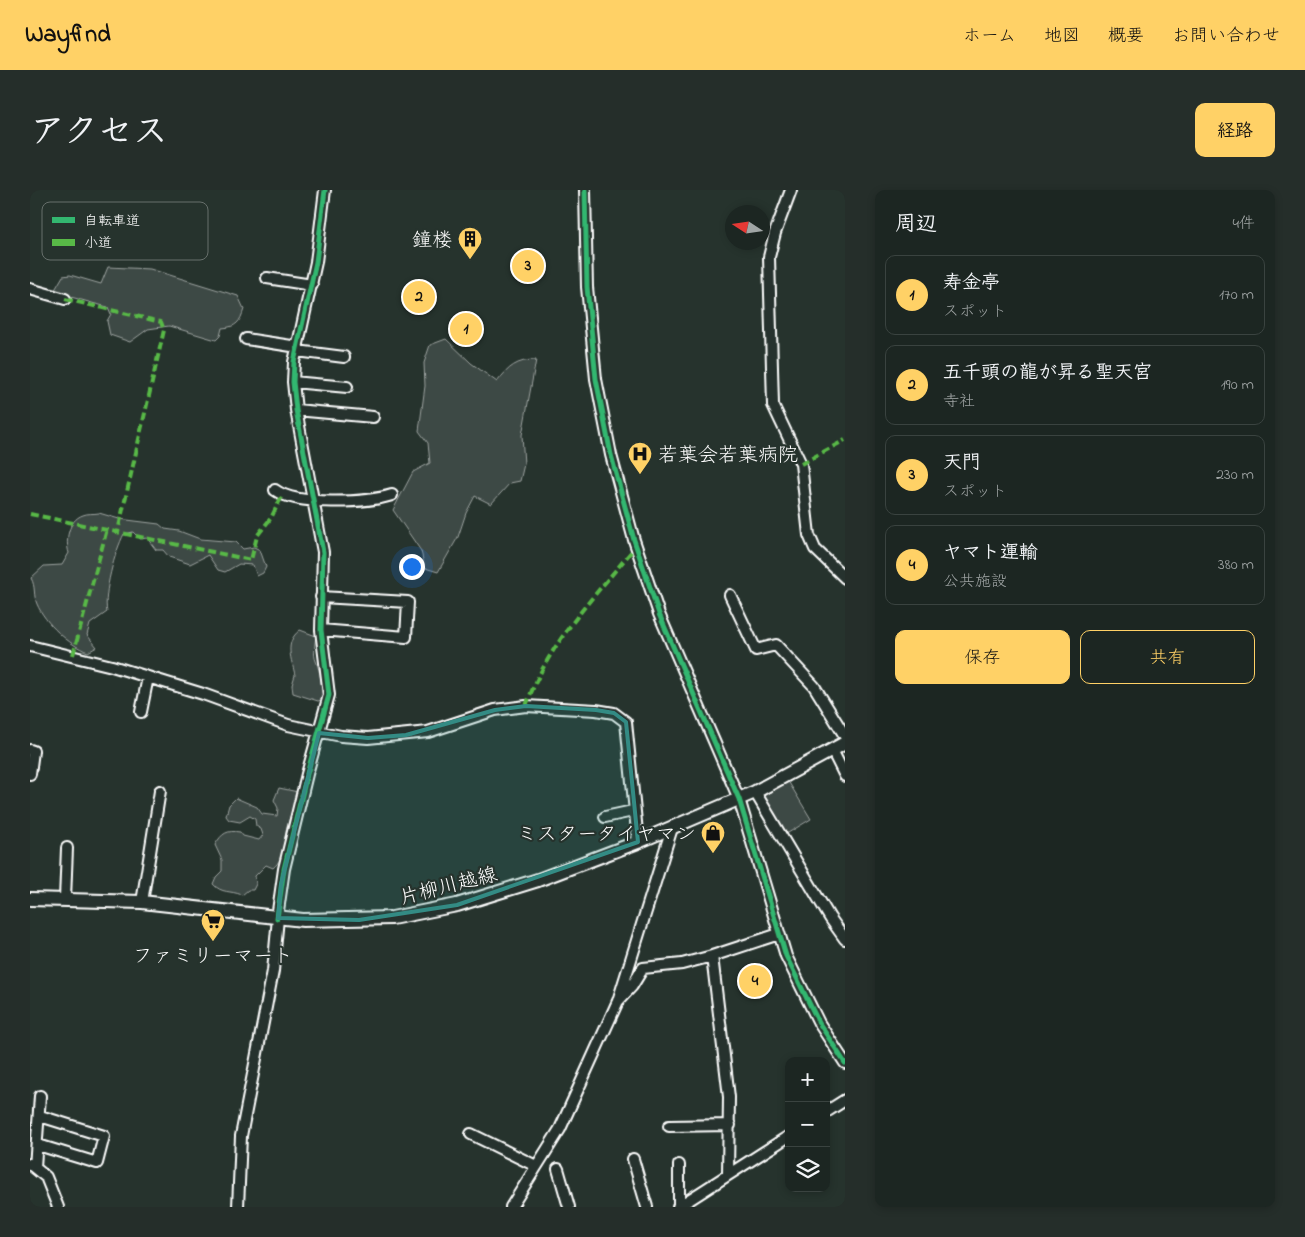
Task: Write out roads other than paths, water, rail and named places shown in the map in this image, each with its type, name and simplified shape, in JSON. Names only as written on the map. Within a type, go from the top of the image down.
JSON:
[{"type":"main road","name":"片柳川越線","points":[[30,899],[142,902],[277,918],[359,920],[392,918],[457,905],[538,880],[638,842],[755,792],[845,743]]},
{"type":"street","points":[[238,1207],[241,1136],[273,971],[277,918],[284,869],[330,695],[321,630],[323,552],[296,410],[293,382],[297,349],[312,285],[325,190]]},
{"type":"street","points":[[585,190],[586,287],[592,346],[611,455],[634,540],[659,614],[739,798],[779,934],[805,998],[845,1063]]},
{"type":"street","points":[[790,190],[769,257],[773,406],[801,464],[809,535],[815,549],[845,578]]},
{"type":"street","points":[[267,278],[312,285]]},
{"type":"street","points":[[30,289],[65,299]]},
{"type":"street","points":[[246,339],[344,357]]},
{"type":"street","points":[[293,382],[347,387]]},
{"type":"street","points":[[296,410],[374,417]]},
{"type":"street","points":[[275,490],[282,496],[315,502],[392,495]]},
{"type":"street","points":[[730,595],[756,650],[776,645],[814,686],[845,736]]},
{"type":"street","points":[[321,597],[408,602],[406,637],[321,630]]},
{"type":"street","points":[[30,646],[64,653],[148,677],[319,733],[368,738],[406,735],[428,732],[495,710],[514,707],[587,709],[614,713],[626,722],[633,811],[638,842]]},
{"type":"street","points":[[141,712],[148,677]]},
{"type":"street","points":[[30,750],[33,751],[30,774]]},
{"type":"street","points":[[832,750],[845,776]]},
{"type":"street","points":[[142,902],[160,791]]},
{"type":"street","points":[[755,792],[825,911],[845,939]]},
{"type":"street","points":[[605,817],[633,811]]},
{"type":"street","points":[[511,1207],[560,1129],[618,1001],[672,828]]},
{"type":"street","points":[[65,899],[67,848]]},
{"type":"street","points":[[618,1001],[632,986],[642,968],[682,964],[779,934]]},
{"type":"street","points":[[712,956],[729,1097],[728,1175]]},
{"type":"street","points":[[40,1096],[38,1145],[33,1165],[46,1177],[58,1207]]},
{"type":"street","points":[[830,1109],[845,1100]]},
{"type":"street","points":[[38,1145],[97,1163],[104,1136],[40,1116]]},
{"type":"street","points":[[669,1126],[730,1125]]},
{"type":"street","points":[[471,1134],[536,1166]]},
{"type":"street","points":[[679,1207],[785,1139]]},
{"type":"street","points":[[633,1159],[646,1207]]},
{"type":"street","points":[[679,1165],[679,1207]]},
{"type":"street","points":[[558,1169],[569,1207]]},
{"type":"place","name":"鐘楼","points":[[470,260]]},
{"type":"place","name":"天門","points":[[528,266]]},
{"type":"place","name":"五千頭の龍が昇る聖天宮","points":[[419,297]]},
{"type":"place","name":"寿金亭","points":[[466,329]]},
{"type":"place","name":"若葉会若葉病院","points":[[640,475]]},
{"type":"place","name":"ミスタータイヤマン","points":[[713,854]]},
{"type":"place","name":"ファミリーマート","points":[[213,942]]},
{"type":"place","name":"ヤマト運輸","points":[[755,981]]}]
